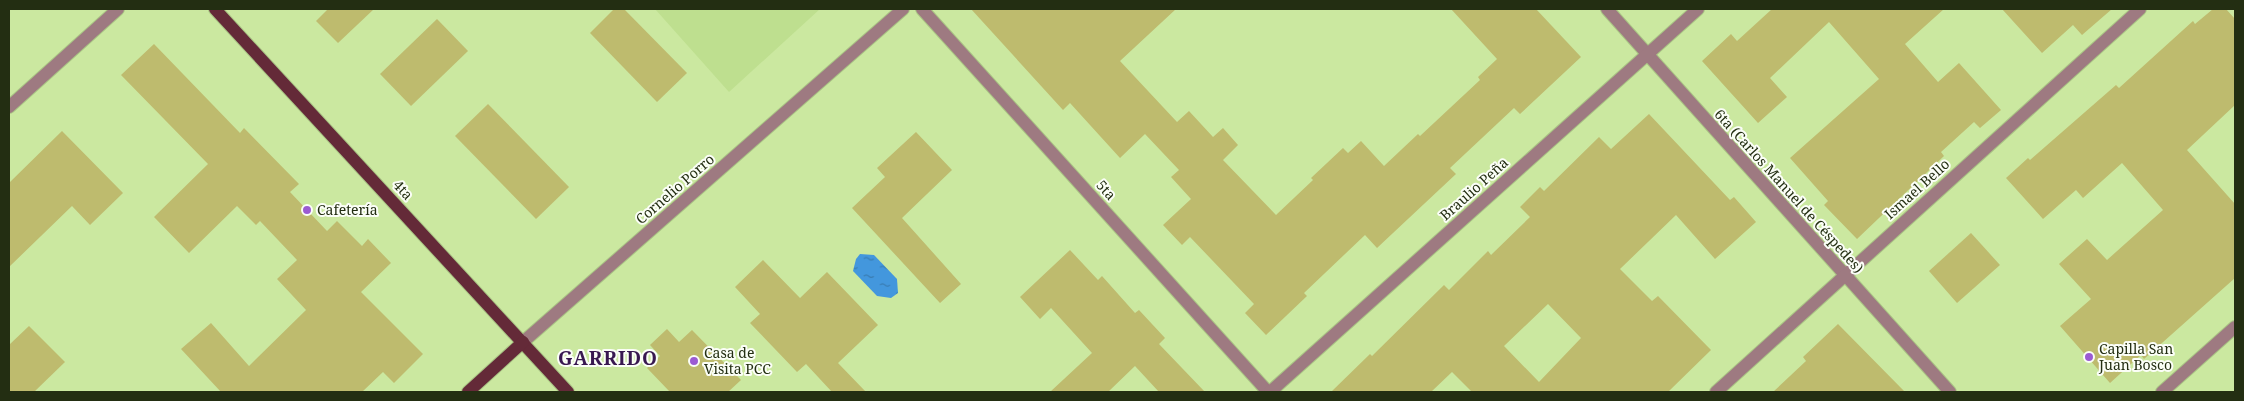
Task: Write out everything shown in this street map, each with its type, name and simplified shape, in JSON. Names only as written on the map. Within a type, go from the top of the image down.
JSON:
[{"type":"main road","name":"4ta","points":[[215,9],[524,342],[568,392]]},
{"type":"main road","name":"Cornelio Porro","points":[[468,392],[524,342]]},
{"type":"street","points":[[9,107],[118,9]]},
{"type":"street","name":"Cornelio Porro","points":[[524,342],[903,9]]},
{"type":"street","name":"5ta","points":[[922,9],[1269,392]]},
{"type":"street","name":"6ta (Carlos Manuel de Céspedes)","points":[[1607,9],[1950,392]]},
{"type":"street","name":"Braulio Peña","points":[[1269,392],[1698,9]]},
{"type":"street","name":"Ismael Bello","points":[[1716,392],[2140,9]]},
{"type":"street","points":[[2162,392],[2235,327]]},
{"type":"shaded area","points":[[655,9],[820,9],[729,92]]},
{"type":"water","points":[[860,254],[874,255],[897,279],[898,293],[891,298],[877,296],[853,271],[856,259]]},
{"type":"building","points":[[328,9],[374,9],[338,43],[316,21]]},
{"type":"building","points":[[614,9],[624,9],[687,73],[657,102],[590,33]]},
{"type":"building","points":[[971,9],[1176,9],[1120,61],[1177,122],[1189,111],[1213,137],[1223,128],[1238,145],[1223,160],[1276,215],[1343,148],[1348,153],[1361,141],[1384,166],[1418,134],[1420,136],[1480,80],[1478,77],[1497,59],[1451,9],[1536,9],[1581,57],[1520,114],[1514,108],[1450,168],[1456,174],[1377,248],[1365,235],[1304,293],[1307,296],[1266,335],[1245,313],[1254,304],[1190,237],[1182,245],[1163,225],[1191,199],[1171,177],[1179,170],[1145,134],[1120,158],[1070,103],[1063,110]]},
{"type":"building","points":[[1772,9],[1944,9],[1905,44],[1938,82],[1959,63],[2001,110],[1980,128],[1974,122],[1941,152],[1944,156],[1857,239],[1824,205],[1828,201],[1790,158],[1879,79],[1829,22],[1770,78],[1787,97],[1758,123],[1702,61],[1731,34],[1737,41]]},
{"type":"building","points":[[2002,9],[2112,9],[2082,35],[2073,25],[2042,53]]},
{"type":"building","points":[[2213,9],[2226,9],[2235,19],[2235,105],[2187,150],[2235,204],[2235,278],[2144,359],[2141,355],[2110,383],[2060,326],[2091,299],[2059,264],[2087,239],[2107,260],[2163,210],[2122,163],[2083,198],[2076,190],[2043,219],[2006,178],[2028,158],[2030,160],[2116,85],[2119,88],[2193,21],[2195,24]]},
{"type":"building","points":[[437,19],[468,51],[411,106],[380,74]]},
{"type":"building","points":[[154,44],[240,133],[244,128],[299,184],[290,192],[327,231],[337,221],[362,246],[368,239],[391,263],[361,292],[423,354],[394,383],[383,372],[362,392],[221,392],[181,349],[211,323],[249,366],[306,310],[277,279],[297,260],[260,221],[256,225],[237,206],[189,253],[154,217],[208,164],[121,75]]},
{"type":"building","points":[[488,104],[569,187],[536,219],[455,136]]},
{"type":"building","points":[[1649,114],[1730,200],[1734,197],[1756,222],[1715,259],[1676,215],[1620,269],[1652,301],[1658,296],[1711,350],[1668,392],[1472,392],[1452,372],[1431,392],[1331,392],[1370,354],[1372,356],[1444,285],[1449,290],[1488,251],[1491,255],[1530,217],[1520,207],[1540,187],[1544,191],[1599,137],[1611,149]],"holes":[[[1548,304],[1581,338],[1539,382],[1504,346]]]},
{"type":"building","points":[[62,131],[123,193],[90,225],[72,206],[9,267],[9,183]]},
{"type":"building","points":[[916,132],[952,170],[902,218],[961,284],[940,303],[852,208],[885,177],[877,168]]},
{"type":"building","points":[[1971,233],[2000,265],[1957,303],[1929,271]]},
{"type":"building","points":[[1070,250],[1098,280],[1102,276],[1135,313],[1139,310],[1165,338],[1159,344],[1205,392],[1159,392],[1135,366],[1108,392],[1050,392],[1092,353],[1051,308],[1040,319],[1020,297]]},
{"type":"building","points":[[763,260],[800,298],[827,272],[878,325],[838,363],[866,392],[832,392],[806,364],[797,372],[750,323],[760,314],[735,287]]},
{"type":"building","points":[[1838,324],[1905,392],[1773,392],[1806,361],[1803,357]]},
{"type":"building","points":[[29,326],[65,362],[34,392],[9,392],[9,345]]},
{"type":"building","name":"Casa de Visita PCC","points":[[667,329],[679,342],[692,330],[741,380],[728,392],[670,392],[647,368],[660,356],[650,345]]},
{"type":"place","name":"Cafetería","points":[[307,210]]},
{"type":"place","name":"Capilla San Juan Bosco","points":[[2089,357]]},
{"type":"place","name":"Casa de Visita PCC","points":[[694,361]]},
{"type":"district","name":"GARRIDO","points":[[608,358]]}]
